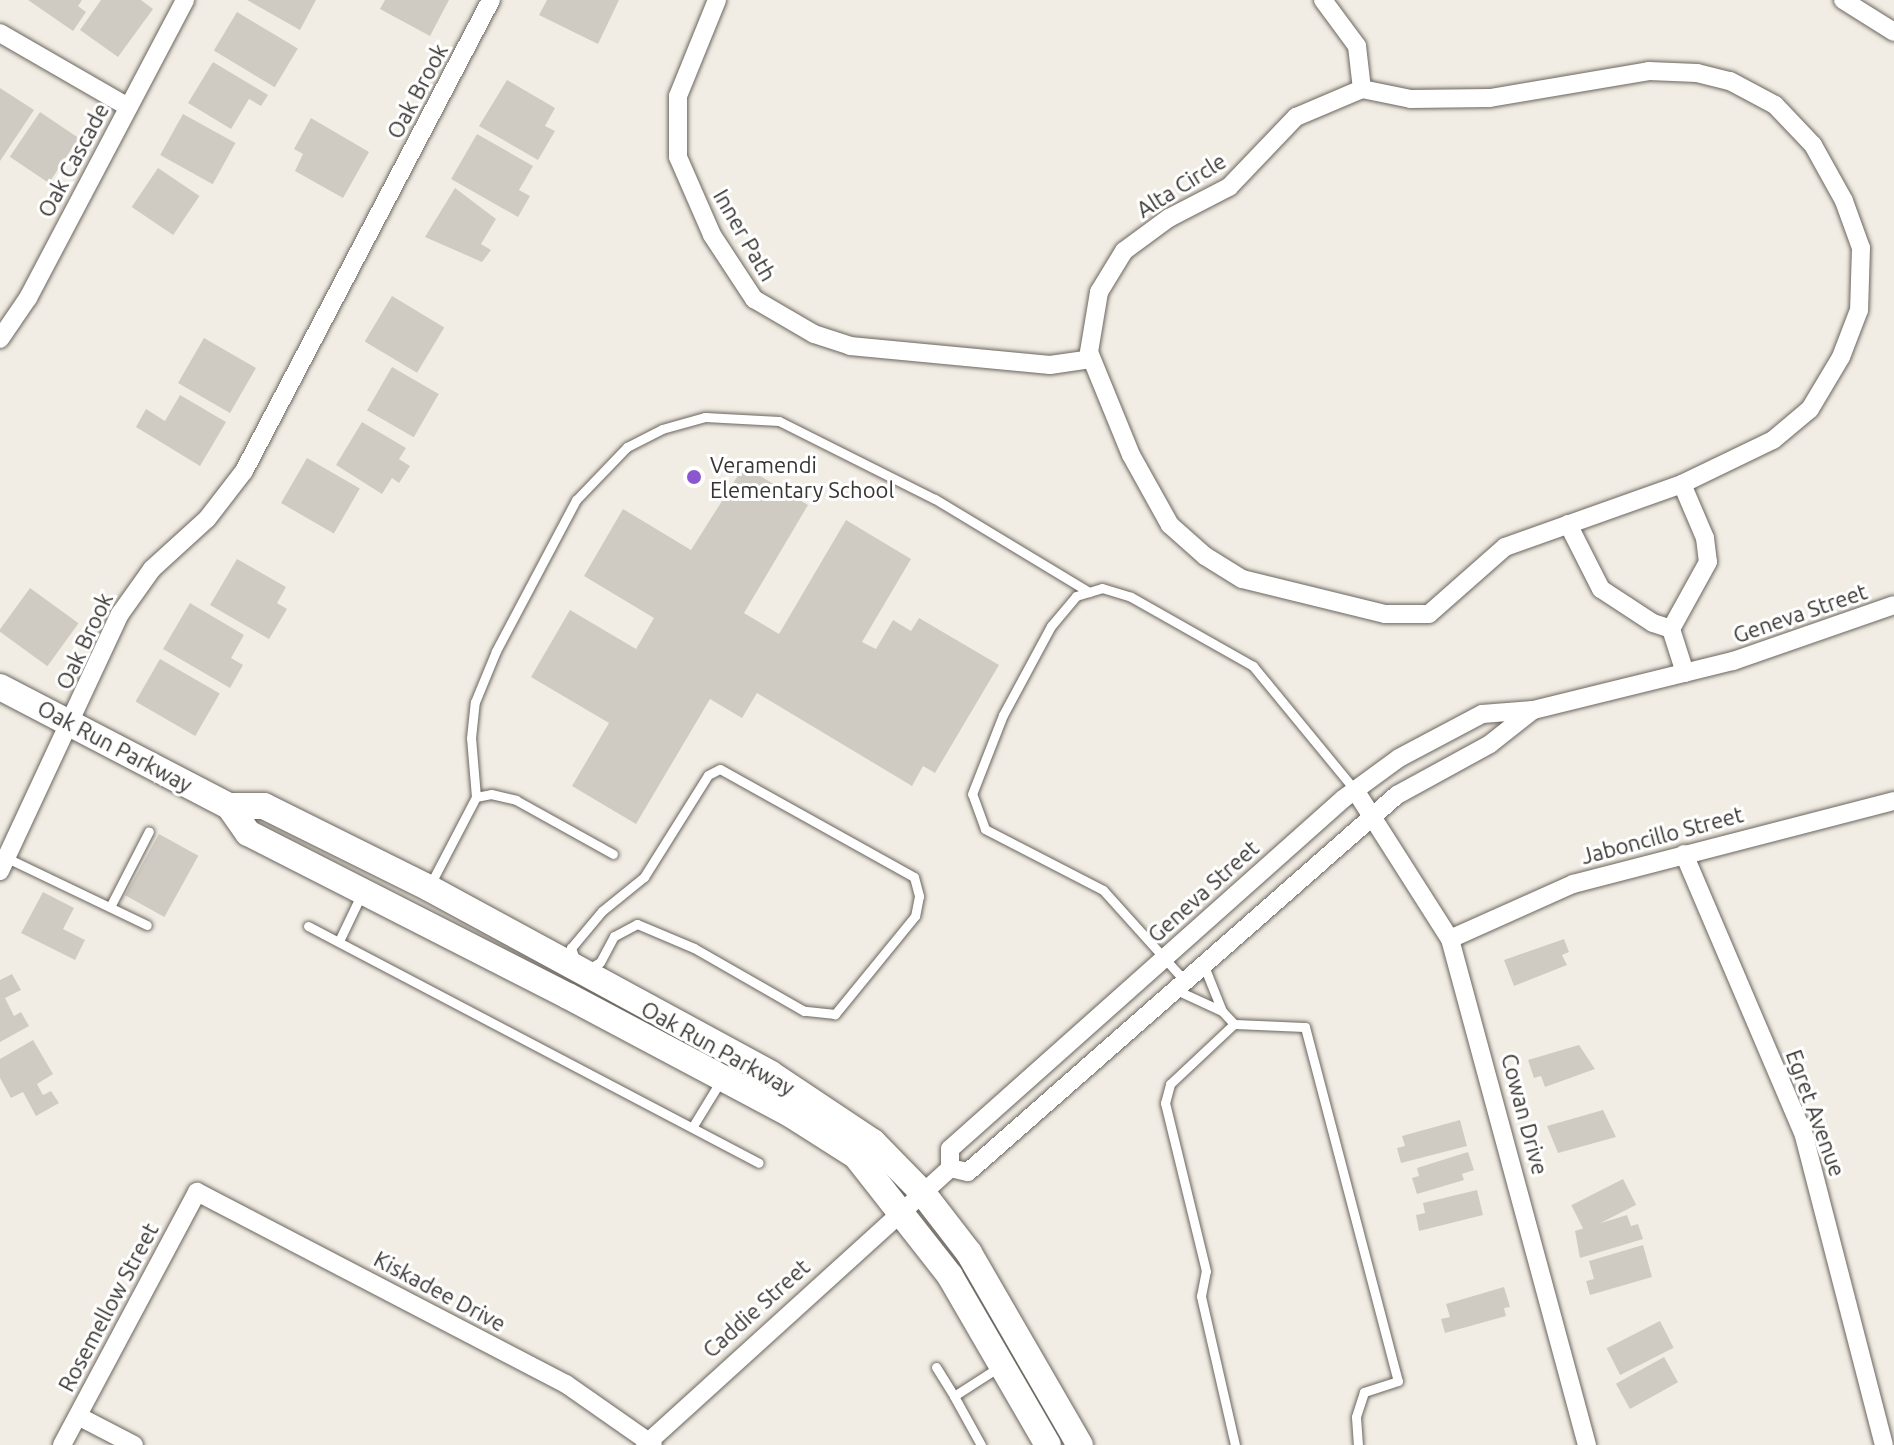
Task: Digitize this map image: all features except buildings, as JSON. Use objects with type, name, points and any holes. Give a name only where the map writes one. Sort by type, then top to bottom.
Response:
[{"type":"street","name":"Oak Cascade","points":[[2,334],[185,0]]},
{"type":"street","name":"Oak Brook","points":[[3,864],[120,614],[152,569],[226,498],[304,378],[491,0]]},
{"type":"street","name":"Inner Path","points":[[717,0],[678,96],[678,157],[712,235],[754,299],[814,334],[850,346],[1050,365],[1091,359]]},
{"type":"street","points":[[1323,0],[1357,46],[1362,89]]},
{"type":"street","points":[[1843,0],[1894,32]]},
{"type":"street","points":[[0,33],[128,107]]},
{"type":"street","name":"Alta Circle","points":[[1649,71],[1697,73],[1730,81],[1775,105],[1813,145],[1844,201],[1861,248],[1859,310],[1841,357],[1810,409],[1773,440],[1682,484],[1505,547],[1429,614],[1385,614],[1242,579],[1205,556],[1170,525],[1131,455],[1091,359],[1099,292],[1124,251],[1169,218],[1229,187],[1296,117],[1362,89],[1411,99],[1490,98],[1588,77],[1649,71]]},
{"type":"street","points":[[1682,484],[1705,538],[1708,562],[1671,629],[1685,673]]},
{"type":"street","points":[[1568,524],[1601,589],[1653,623],[1671,629]]},
{"type":"street","name":"Geneva Street","points":[[902,1209],[950,1168],[950,1149],[1355,790],[1399,758],[1482,714],[1533,710],[1685,673],[1894,605]]},
{"type":"street","name":"Oak Run Parkway","points":[[0,687],[229,806],[248,833],[363,892],[771,1074],[873,1142],[922,1192],[969,1253],[1080,1445]]},
{"type":"street","name":"Geneva Street","points":[[950,1168],[968,1172],[1372,815],[1436,769],[1490,744],[1533,710]]},
{"type":"street","name":"Cowan Drive","points":[[1355,790],[1450,939],[1587,1445]]},
{"type":"street","name":"Jaboncillo Street","points":[[1450,939],[1573,884],[1894,801]]},
{"type":"street","name":"Oak Run Parkway","points":[[229,806],[264,806],[429,888],[722,1079],[856,1156],[902,1209],[950,1276],[999,1367],[1048,1445]]},
{"type":"street","name":"Egret Avenue","points":[[1684,854],[1804,1136],[1884,1445]]},
{"type":"street","name":"Rosemellow Street","points":[[62,1445],[197,1192]]},
{"type":"street","name":"Kiskadee Drive","points":[[197,1192],[566,1384],[649,1444]]},
{"type":"street","name":"Caddie Street","points":[[649,1444],[902,1209]]},
{"type":"street","points":[[78,1416],[134,1445]]},
{"type":"lane","points":[[429,888],[476,797],[471,738],[475,702],[496,651],[576,500],[627,447],[662,429],[705,417],[779,421],[935,499],[1089,592]]},
{"type":"lane","points":[[1355,790],[1253,666],[1131,597],[1102,588],[1076,596],[1051,626],[1003,715],[972,794],[985,829],[1103,890],[1179,984],[1222,1011],[1234,1024],[1305,1027],[1398,1381],[1364,1392],[1356,1417],[1358,1445]]},
{"type":"lane","points":[[720,769],[914,877],[919,896],[915,916],[835,1014],[804,1011],[694,948],[637,924],[614,936],[600,962],[574,985],[571,948],[602,911],[644,877],[708,775],[720,769]]},
{"type":"lane","points":[[476,797],[516,800],[613,854]]},
{"type":"lane","points":[[110,907],[149,831]]},
{"type":"lane","points":[[3,864],[147,925]]},
{"type":"lane","points":[[339,941],[363,892]]},
{"type":"lane","points":[[308,926],[759,1163]]},
{"type":"lane","points":[[1203,963],[1222,1011]]},
{"type":"lane","points":[[1234,1024],[1170,1084],[1165,1103],[1206,1271],[1201,1296],[1235,1445]]},
{"type":"lane","points":[[693,1126],[722,1079]]},
{"type":"lane","points":[[936,1367],[981,1445]]},
{"type":"lane","points":[[954,1396],[999,1367]]},
{"type":"place","name":"Veramendi Elementary School","points":[[694,477]]}]
